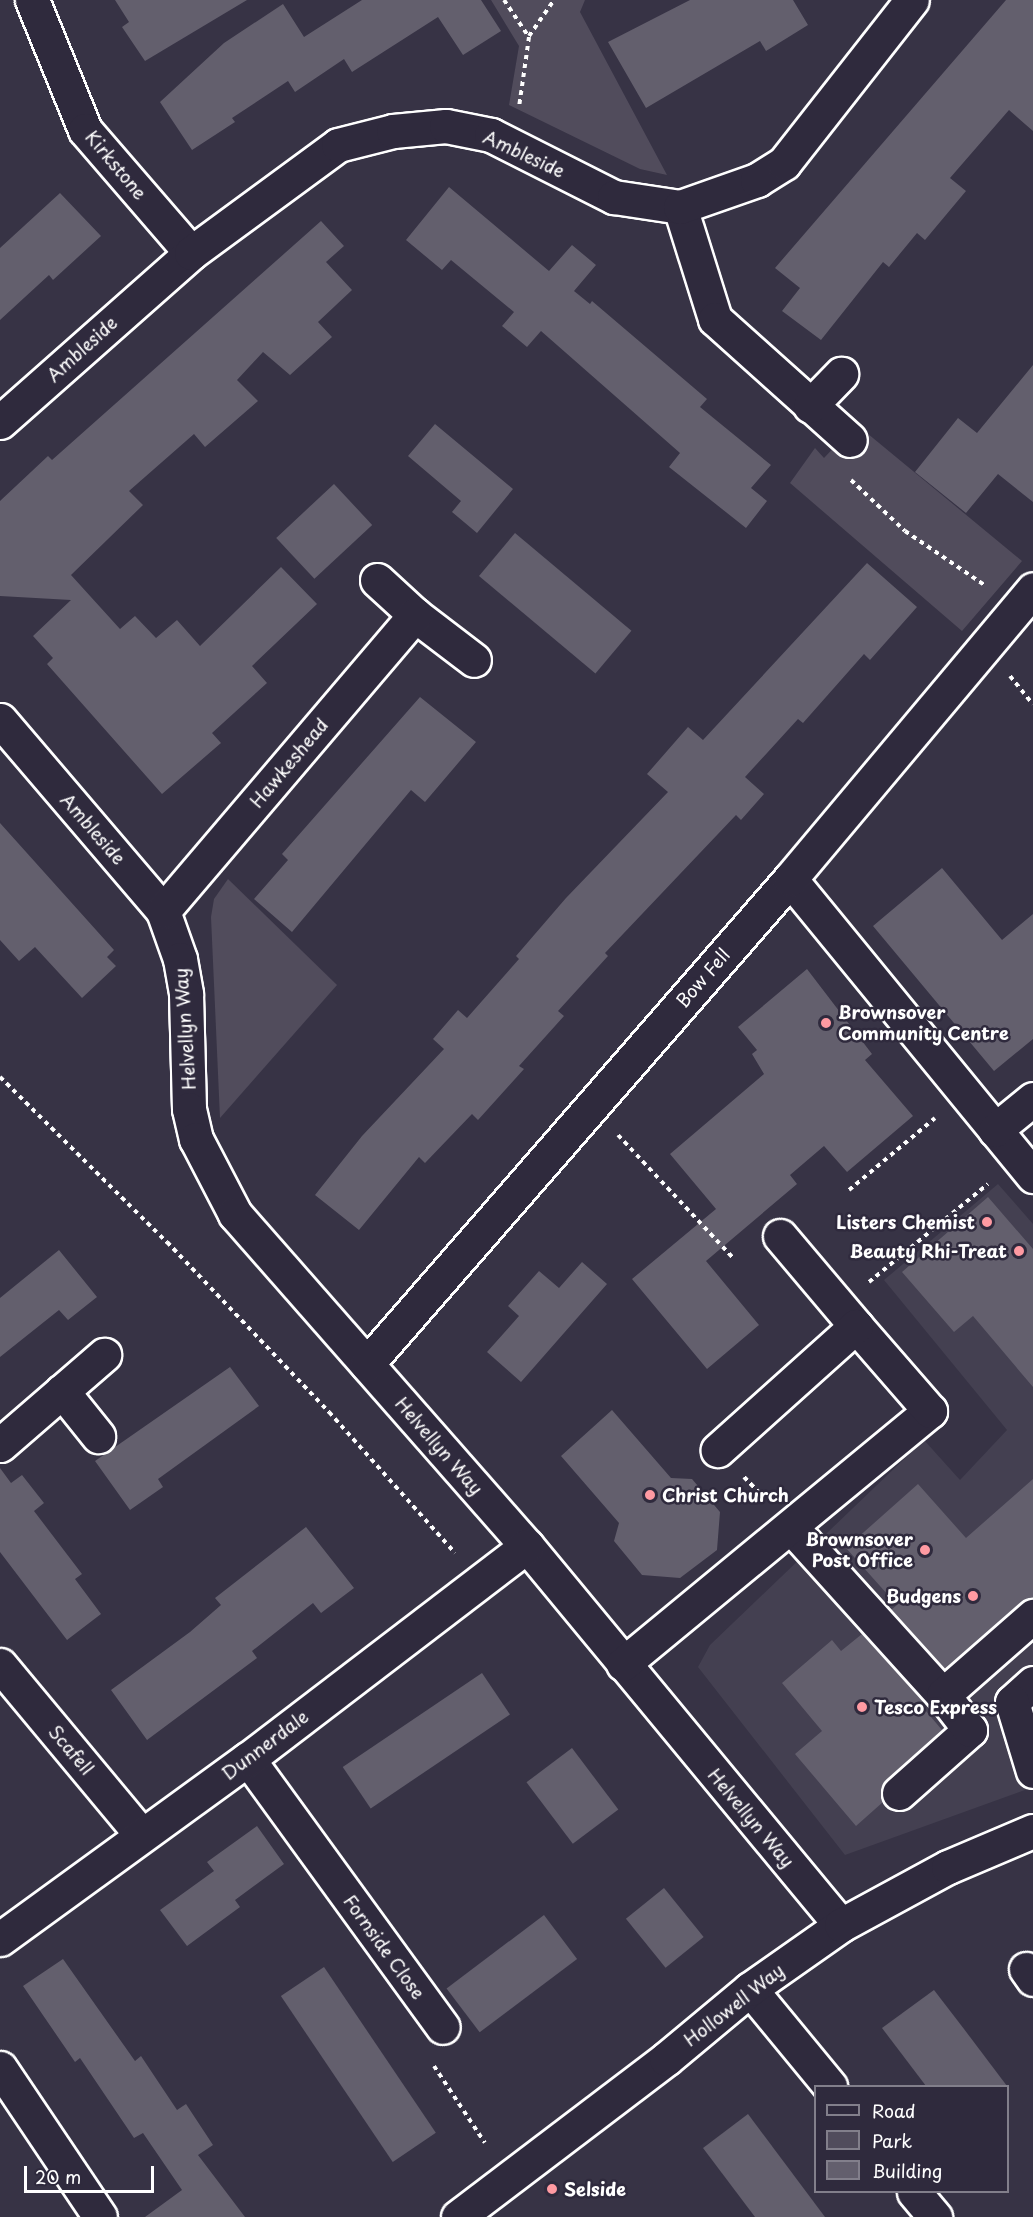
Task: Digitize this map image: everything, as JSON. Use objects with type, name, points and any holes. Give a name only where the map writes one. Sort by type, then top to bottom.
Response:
[{"type":"street","name":"Kirkstone","points":[[32,0],[84,130],[191,252]]},
{"type":"street","name":"Ambleside","points":[[0,422],[191,252],[338,145],[393,131],[446,126],[491,135],[614,197],[680,207],[757,180],[784,163],[912,0]]},
{"type":"street","points":[[680,207],[714,319],[850,440]]},
{"type":"street","points":[[810,406],[841,374]]},
{"type":"street","points":[[377,580],[415,615],[474,660]]},
{"type":"street","name":"Bow Fell","points":[[368,1364],[790,879],[1025,598]]},
{"type":"street","name":"Hawkeshead","points":[[163,911],[415,615]]},
{"type":"street","name":"Ambleside","points":[[0,720],[163,911]]},
{"type":"street","points":[[790,879],[1026,1167]]},
{"type":"street","name":"Helvellyn Way","points":[[163,911],[182,971],[189,1109],[200,1148],[235,1214],[527,1546],[841,1925]]},
{"type":"street","points":[[995,1130],[1033,1099]]},
{"type":"street","points":[[623,1664],[930,1411],[780,1236]]},
{"type":"street","points":[[718,1450],[848,1317]]},
{"type":"street","points":[[0,1445],[104,1355]]},
{"type":"street","points":[[62,1391],[98,1436]]},
{"type":"street","points":[[791,1527],[943,1695],[970,1730],[899,1793]]},
{"type":"street","name":"Dunnerdale","points":[[0,1939],[141,1834],[248,1759],[527,1546]]},
{"type":"street","points":[[943,1695],[1033,1616]]},
{"type":"street","name":"Scafell","points":[[0,1665],[141,1834]]},
{"type":"street","points":[[1033,1683],[1012,1702],[1033,1771]]},
{"type":"street","name":"Fornside Close","points":[[248,1759],[443,2027]]},
{"type":"street","name":"Hollowell Way","points":[[458,2217],[666,2059],[750,1989],[841,1925],[948,1867],[1033,1831]]},
{"type":"street","points":[[750,1989],[829,2085]]},
{"type":"street","points":[[0,2068],[100,2217]]},
{"type":"street","points":[[915,2193],[935,2217]]},
{"type":"path","points":[[504,0],[529,37]]},
{"type":"path","points":[[513,146],[529,37],[554,0]]},
{"type":"path","points":[[850,440],[833,462],[904,531],[1025,598]]},
{"type":"path","points":[[0,1077],[167,1242],[328,1412],[482,1582]]},
{"type":"path","points":[[849,1190],[965,1093]]},
{"type":"path","points":[[591,1106],[732,1257]]},
{"type":"path","points":[[848,1317],[1026,1167]]},
{"type":"path","points":[[718,1450],[791,1527]]},
{"type":"path","points":[[443,2027],[434,2067],[485,2143]]},
{"type":"shaded area","points":[[998,1184],[1033,1224],[1033,1787],[845,1855],[698,1667],[710,1645],[924,1440],[960,1480],[1007,1430],[884,1280]]},
{"type":"green space","points":[[491,0],[585,0],[580,12],[667,175],[640,169],[509,105],[519,46]]},
{"type":"green space","points":[[856,424],[1022,561],[962,631],[790,483],[815,448],[824,458]]},
{"type":"green space","points":[[228,879],[337,985],[220,1118],[211,917],[214,899]]},
{"type":"building","points":[[115,0],[247,0],[145,61],[122,27],[129,22]]},
{"type":"building","points":[[362,0],[481,0],[501,31],[463,55],[438,17],[352,72],[344,59],[295,92],[288,81],[232,118],[235,122],[192,150],[160,102],[224,43],[283,4],[304,37]]},
{"type":"building","points":[[690,0],[793,0],[808,25],[766,51],[760,41],[646,108],[608,42]]},
{"type":"building","points":[[1006,0],[1033,0],[1033,131],[1009,110],[950,178],[966,191],[925,240],[917,233],[889,267],[883,262],[821,340],[782,311],[800,288],[775,268]]},
{"type":"building","points":[[449,187],[549,271],[572,245],[596,265],[574,291],[590,304],[592,301],[707,399],[700,407],[771,465],[751,488],[767,501],[746,528],[669,467],[680,453],[541,331],[527,347],[502,326],[514,312],[451,260],[442,270],[406,240]]},
{"type":"building","points":[[60,193],[101,236],[53,280],[49,275],[0,320],[0,248]]},
{"type":"building","points":[[321,221],[344,246],[326,262],[352,290],[318,322],[332,337],[290,375],[263,352],[237,380],[258,401],[205,447],[194,434],[129,491],[143,505],[71,575],[120,629],[135,616],[156,638],[177,620],[200,646],[281,567],[317,604],[252,666],[267,683],[212,733],[221,743],[162,794],[47,664],[53,658],[33,636],[71,600],[0,596],[0,501],[48,456],[52,460]]},
{"type":"building","points":[[1033,365],[1033,502],[998,474],[966,513],[915,472],[958,418],[977,433]]},
{"type":"building","points":[[435,424],[513,489],[477,533],[452,512],[461,501],[408,456]]},
{"type":"building","points":[[334,484],[372,525],[314,579],[276,538]]},
{"type":"building","points":[[515,533],[631,631],[595,674],[479,576]]},
{"type":"building","points":[[867,563],[917,607],[870,660],[864,654],[803,723],[798,719],[745,777],[764,794],[741,820],[736,815],[605,953],[608,956],[558,1011],[564,1016],[519,1066],[524,1069],[478,1120],[472,1114],[425,1163],[419,1157],[359,1230],[315,1195],[362,1136],[444,1049],[433,1039],[458,1010],[467,1018],[519,959],[516,956],[566,898],[668,792],[647,774],[688,727],[703,740]]},
{"type":"building","points":[[420,697],[476,742],[425,802],[411,790],[292,932],[254,899],[288,860],[282,854]]},
{"type":"building","points":[[0,823],[114,950],[107,957],[116,966],[82,998],[35,947],[19,961],[0,940]]},
{"type":"building","points":[[942,868],[1002,940],[1033,914],[1033,1039],[994,1071],[873,926]]},
{"type":"building","points":[[807,969],[872,1054],[865,1060],[913,1116],[847,1172],[824,1146],[790,1175],[797,1184],[706,1261],[759,1325],[707,1369],[632,1279],[716,1209],[670,1154],[764,1074],[752,1054],[757,1050],[738,1027]]},
{"type":"building","points":[[988,1197],[1033,1249],[1033,1387],[973,1316],[954,1332],[902,1272]]},
{"type":"building","points":[[59,1250],[97,1297],[68,1320],[59,1310],[0,1357],[0,1298]]},
{"type":"building","points":[[582,1262],[607,1284],[521,1382],[487,1352],[519,1316],[508,1306],[539,1271],[559,1288]]},
{"type":"building","points":[[230,1367],[259,1406],[158,1479],[163,1487],[130,1510],[95,1461]]},
{"type":"building","name":"Christ Church","points":[[612,1410],[671,1478],[692,1479],[720,1512],[717,1550],[680,1578],[642,1575],[614,1541],[619,1523],[561,1456]]},
{"type":"building","points":[[0,1468],[11,1483],[22,1475],[44,1503],[34,1511],[82,1574],[75,1579],[101,1614],[67,1640],[0,1552]]},
{"type":"building","points":[[1033,1479],[1033,1598],[1021,1602],[945,1669],[891,1610],[897,1605],[846,1548],[918,1484],[966,1538]]},
{"type":"building","points":[[306,1527],[354,1588],[321,1613],[313,1603],[252,1651],[257,1658],[147,1740],[111,1690],[190,1632],[221,1605],[215,1598]]},
{"type":"building","name":"Tesco Express","points":[[862,1634],[923,1701],[920,1704],[942,1730],[887,1779],[881,1788],[883,1802],[856,1826],[795,1754],[822,1731],[782,1683],[832,1640],[841,1651]]},
{"type":"building","points":[[482,1673],[510,1714],[371,1808],[343,1767]]},
{"type":"building","points":[[572,1748],[618,1809],[573,1844],[526,1782]]},
{"type":"building","points":[[257,1826],[284,1864],[235,1900],[240,1907],[187,1946],[160,1910],[214,1871],[207,1862]]},
{"type":"building","points":[[664,1888],[704,1937],[666,1968],[626,1919]]},
{"type":"building","points":[[544,1915],[577,1959],[480,2032],[447,1988]]},
{"type":"building","points":[[63,1959],[135,2061],[141,2056],[177,2110],[186,2104],[213,2145],[198,2155],[245,2217],[145,2217],[182,2190],[143,2133],[134,2138],[80,2058],[75,2062],[23,1986]]},
{"type":"building","points":[[324,1967],[436,2133],[393,2162],[281,1996]]},
{"type":"building","points":[[934,1990],[1006,2085],[925,2085],[882,2028]]},
{"type":"building","points":[[748,2114],[825,2217],[755,2217],[703,2148]]},
{"type":"place","name":"Brownsover Community Centre","points":[[826,1023]]},
{"type":"place","name":"Listers Chemist","points":[[987,1222]]},
{"type":"place","name":"Beauty Rhi-Treat","points":[[1019,1251]]},
{"type":"place","name":"Christ Church","points":[[650,1495]]},
{"type":"place","name":"Brownsover Post Office","points":[[925,1550]]},
{"type":"place","name":"Budgens","points":[[973,1596]]},
{"type":"place","name":"Tesco Express","points":[[862,1707]]},
{"type":"place","name":"Selside","points":[[552,2189]]}]
